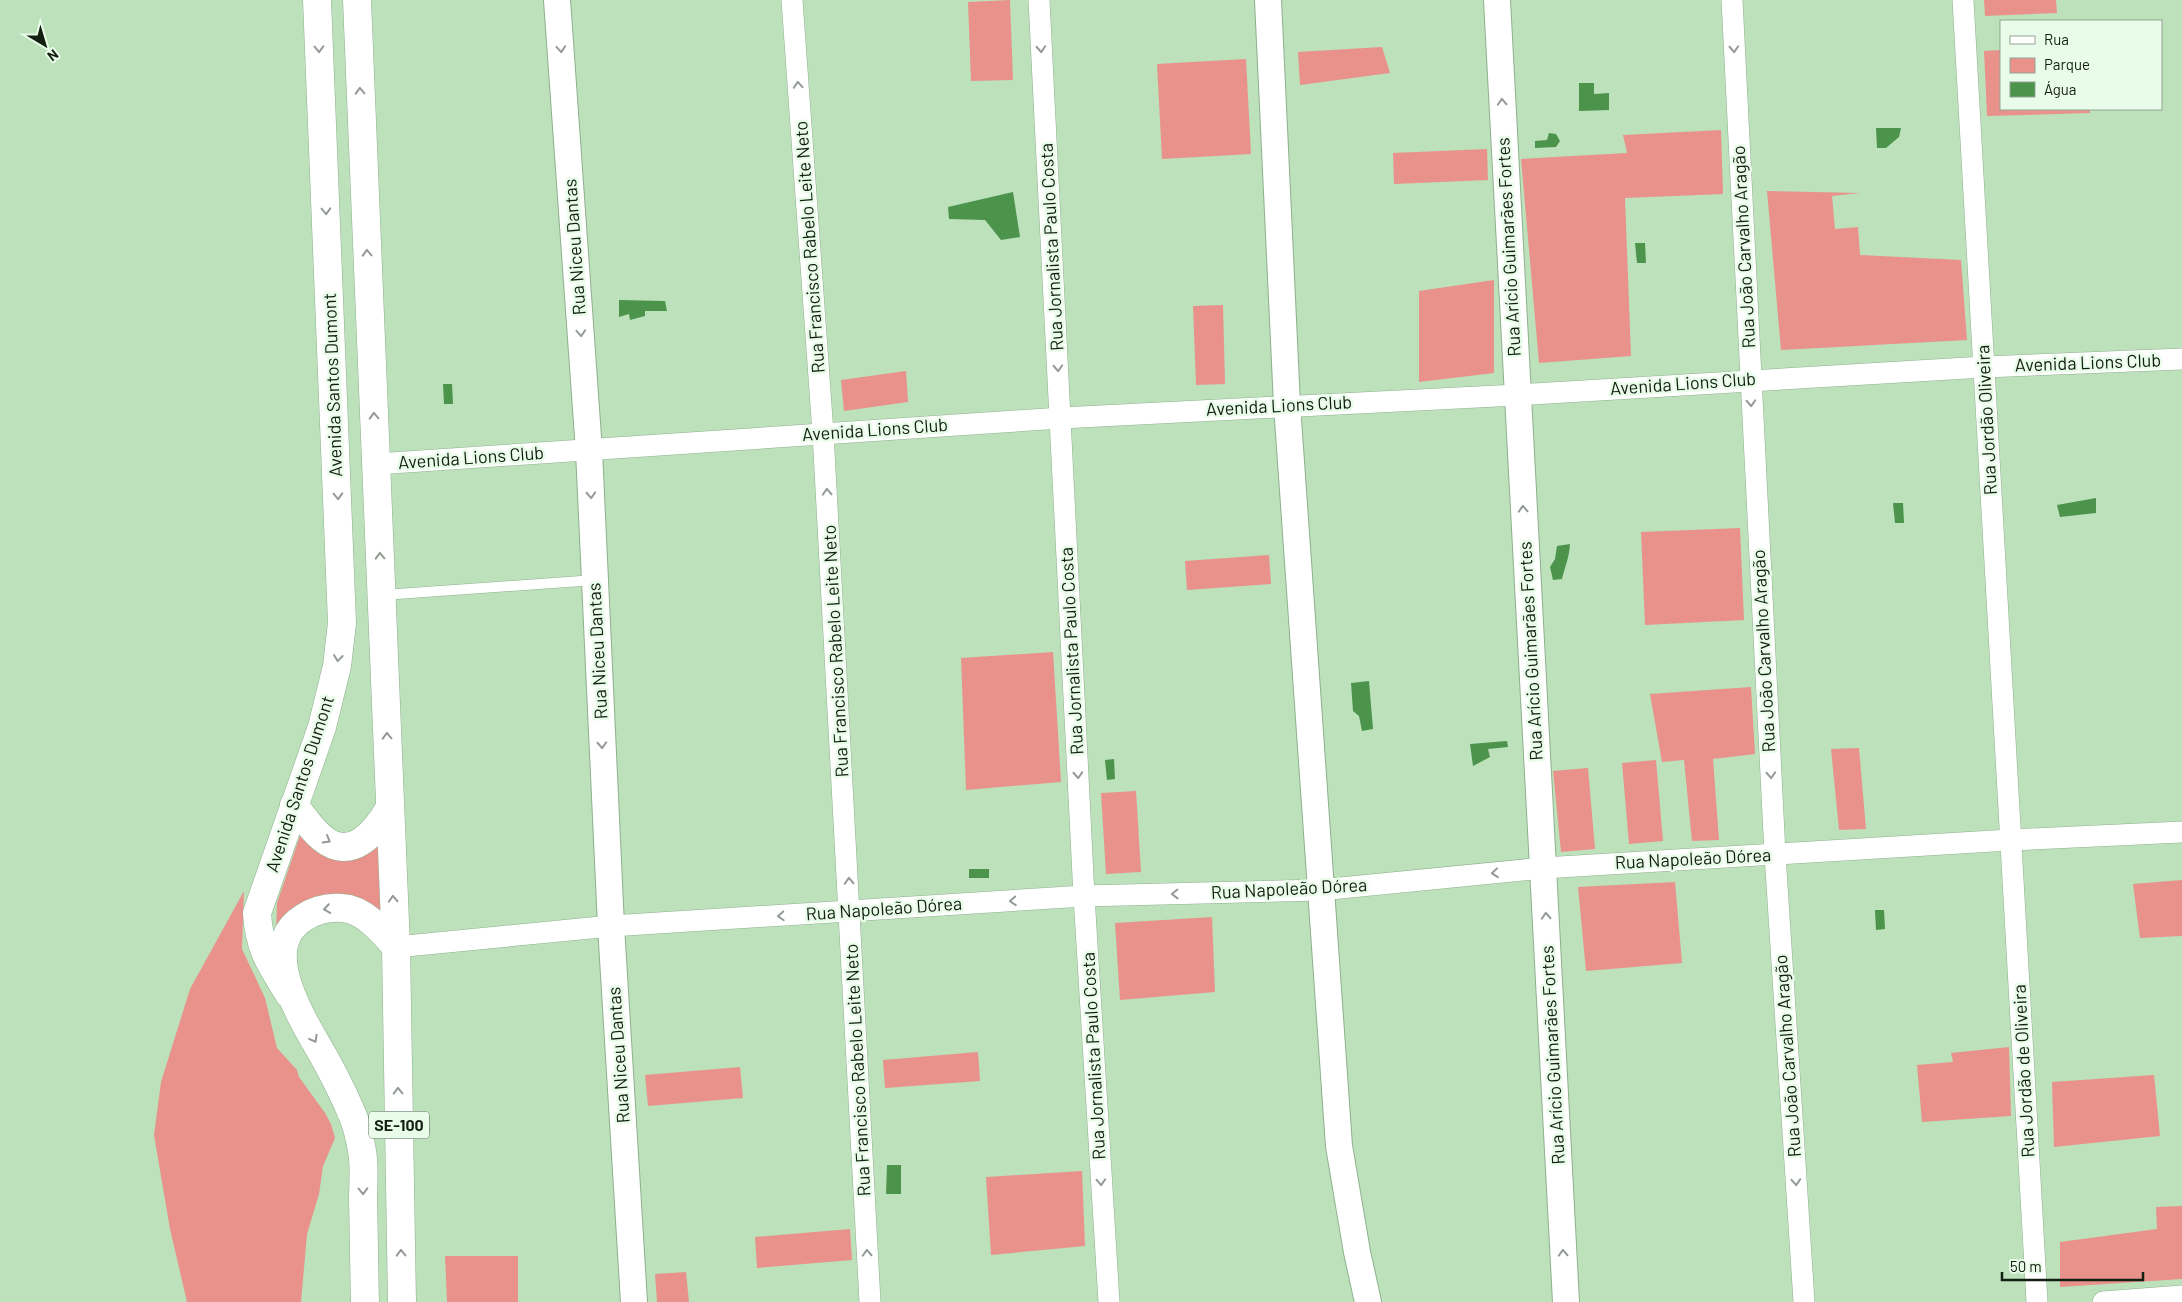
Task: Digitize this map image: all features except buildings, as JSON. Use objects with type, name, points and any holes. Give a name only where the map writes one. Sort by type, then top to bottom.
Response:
[{"type":"main road","name":"Avenida Santos Dumont","points":[[317,0],[342,623],[337,666],[322,727],[257,912],[258,933],[266,955],[327,1062],[353,1116],[362,1153],[365,1302]]},
{"type":"main road","name":"SE-100","points":[[357,0],[396,947],[402,1302]]},
{"type":"main road","points":[[294,805],[323,839],[336,845],[351,846],[364,841],[374,833],[389,809]]},
{"type":"main road","points":[[290,996],[284,962],[284,948],[288,934],[298,921],[312,912],[330,908],[352,910],[372,922],[396,947]]},
{"type":"street","name":"Rua Niceu Dantas","points":[[557,0],[589,451],[610,926],[634,1302]]},
{"type":"street","name":"Rua Francisco Rabelo Leite Neto","points":[[792,0],[824,433],[870,1302]]},
{"type":"street","name":"Rua Jornalista Paulo Costa","points":[[1039,0],[1084,896],[1108,1302]]},
{"type":"street","points":[[1268,0],[1287,406],[1339,1146],[1357,1252],[1368,1302]]},
{"type":"street","name":"Rua Arício Guimarães Fortes","points":[[1497,0],[1566,1302]]},
{"type":"street","name":"Rua João Carvalho Aragão","points":[[1732,0],[1775,854],[1804,1302]]},
{"type":"street","name":"Rua Jordão Oliveira","points":[[1963,0],[2010,840]]},
{"type":"street","name":"Avenida Lions Club","points":[[376,464],[1061,418],[1517,395],[1984,367],[2182,359]]},
{"type":"street","name":"Rua Napoleão Dórea","points":[[396,947],[610,926],[1084,896],[1320,890],[1543,868],[2010,840],[2182,832]]},
{"type":"street","name":"Rua Jordão de Oliveira","points":[[2010,840],[2037,1302]]},
{"type":"street","points":[[2103,1302],[2182,1296]]},
{"type":"lane","points":[[382,595],[595,580]]},
{"type":"green space","points":[[1010,0],[1013,80],[971,81],[968,2]]},
{"type":"green space","points":[[1984,0],[2056,0],[2057,13],[1985,16]]},
{"type":"green space","points":[[1382,47],[1390,73],[1300,85],[1298,52]]},
{"type":"green space","points":[[2000,50],[2000,110],[2090,110],[2090,113],[1987,116],[1984,51]]},
{"type":"green space","points":[[1246,59],[1251,154],[1162,159],[1157,64]]},
{"type":"green space","points":[[1721,130],[1723,194],[1625,198],[1631,356],[1539,363],[1521,159],[1627,153],[1623,135]]},
{"type":"green space","points":[[1487,149],[1488,180],[1394,184],[1393,153]]},
{"type":"green space","points":[[1767,191],[1860,193],[1832,196],[1835,229],[1858,227],[1860,255],[1961,260],[1967,340],[1781,350]]},
{"type":"green space","points":[[1494,280],[1494,373],[1419,382],[1419,291]]},
{"type":"green space","points":[[1223,305],[1225,384],[1196,385],[1193,306]]},
{"type":"green space","points":[[906,371],[908,402],[844,411],[841,380]]},
{"type":"green space","points":[[1740,528],[1744,620],[1645,625],[1641,532]]},
{"type":"green space","points":[[1269,555],[1271,584],[1187,590],[1185,561]]},
{"type":"green space","points":[[1053,652],[1061,782],[966,790],[961,658]]},
{"type":"green space","points":[[1751,687],[1755,754],[1713,759],[1719,840],[1692,841],[1684,760],[1662,762],[1650,694]]},
{"type":"green space","points":[[1859,748],[1866,829],[1839,830],[1831,749]]},
{"type":"green space","points":[[1656,760],[1663,841],[1629,844],[1622,763]]},
{"type":"green space","points":[[1588,768],[1595,849],[1561,852],[1553,771]]},
{"type":"green space","points":[[1136,791],[1141,872],[1106,874],[1101,793]]},
{"type":"green space","points":[[304,824],[313,842],[380,839],[384,925],[374,906],[276,935],[277,903]]},
{"type":"green space","points":[[2182,880],[2182,936],[2140,938],[2133,884]]},
{"type":"green space","points":[[1675,882],[1682,963],[1586,971],[1578,887]]},
{"type":"green space","points":[[244,891],[242,949],[265,998],[277,1048],[297,1070],[299,1077],[325,1113],[335,1138],[323,1166],[319,1194],[307,1234],[301,1302],[187,1302],[170,1229],[154,1135],[161,1082],[190,989]]},
{"type":"green space","points":[[1212,917],[1215,992],[1120,1000],[1115,923]]},
{"type":"green space","points":[[2009,1047],[2011,1116],[1922,1122],[1917,1065],[1953,1062],[1951,1053]]},
{"type":"green space","points":[[978,1052],[980,1081],[885,1088],[883,1060]]},
{"type":"green space","points":[[740,1067],[743,1098],[648,1106],[645,1075]]},
{"type":"green space","points":[[2154,1075],[2160,1136],[2054,1147],[2052,1082]]},
{"type":"green space","points":[[1082,1171],[1085,1246],[991,1255],[986,1177]]},
{"type":"green space","points":[[2182,1206],[2182,1279],[2060,1287],[2060,1242],[2157,1229],[2156,1207]]},
{"type":"green space","points":[[850,1229],[852,1260],[757,1268],[755,1237]]},
{"type":"green space","points":[[445,1256],[518,1256],[518,1302],[447,1302]]},
{"type":"green space","points":[[686,1272],[689,1302],[657,1302],[655,1274]]},
{"type":"water","points":[[1579,83],[1594,83],[1594,94],[1609,93],[1609,110],[1579,111]]},
{"type":"water","points":[[1876,128],[1901,128],[1899,137],[1886,148],[1877,148]]},
{"type":"water","points":[[1549,133],[1556,134],[1560,141],[1556,147],[1535,148],[1535,141],[1547,140]]},
{"type":"water","points":[[1013,192],[1020,237],[1001,240],[985,220],[949,219],[948,207]]},
{"type":"water","points":[[1635,243],[1645,243],[1646,263],[1637,263]]},
{"type":"water","points":[[619,300],[665,301],[667,311],[645,311],[645,316],[630,320],[629,314],[619,317]]},
{"type":"water","points":[[443,384],[452,384],[453,404],[444,404]]},
{"type":"water","points":[[2096,498],[2096,513],[2060,517],[2057,505]]},
{"type":"water","points":[[1893,503],[1903,503],[1904,523],[1895,523]]},
{"type":"water","points":[[1570,544],[1562,579],[1553,580],[1550,567],[1555,559],[1557,546]]},
{"type":"water","points":[[1369,681],[1373,729],[1362,731],[1359,716],[1353,711],[1351,683]]},
{"type":"water","points":[[1507,741],[1508,747],[1488,749],[1490,757],[1473,766],[1470,744]]},
{"type":"water","points":[[1114,759],[1115,779],[1107,780],[1105,760]]},
{"type":"water","points":[[969,869],[989,869],[989,878],[969,878]]},
{"type":"water","points":[[1875,910],[1884,910],[1885,929],[1876,930]]},
{"type":"water","points":[[887,1165],[901,1165],[901,1194],[886,1194]]}]
